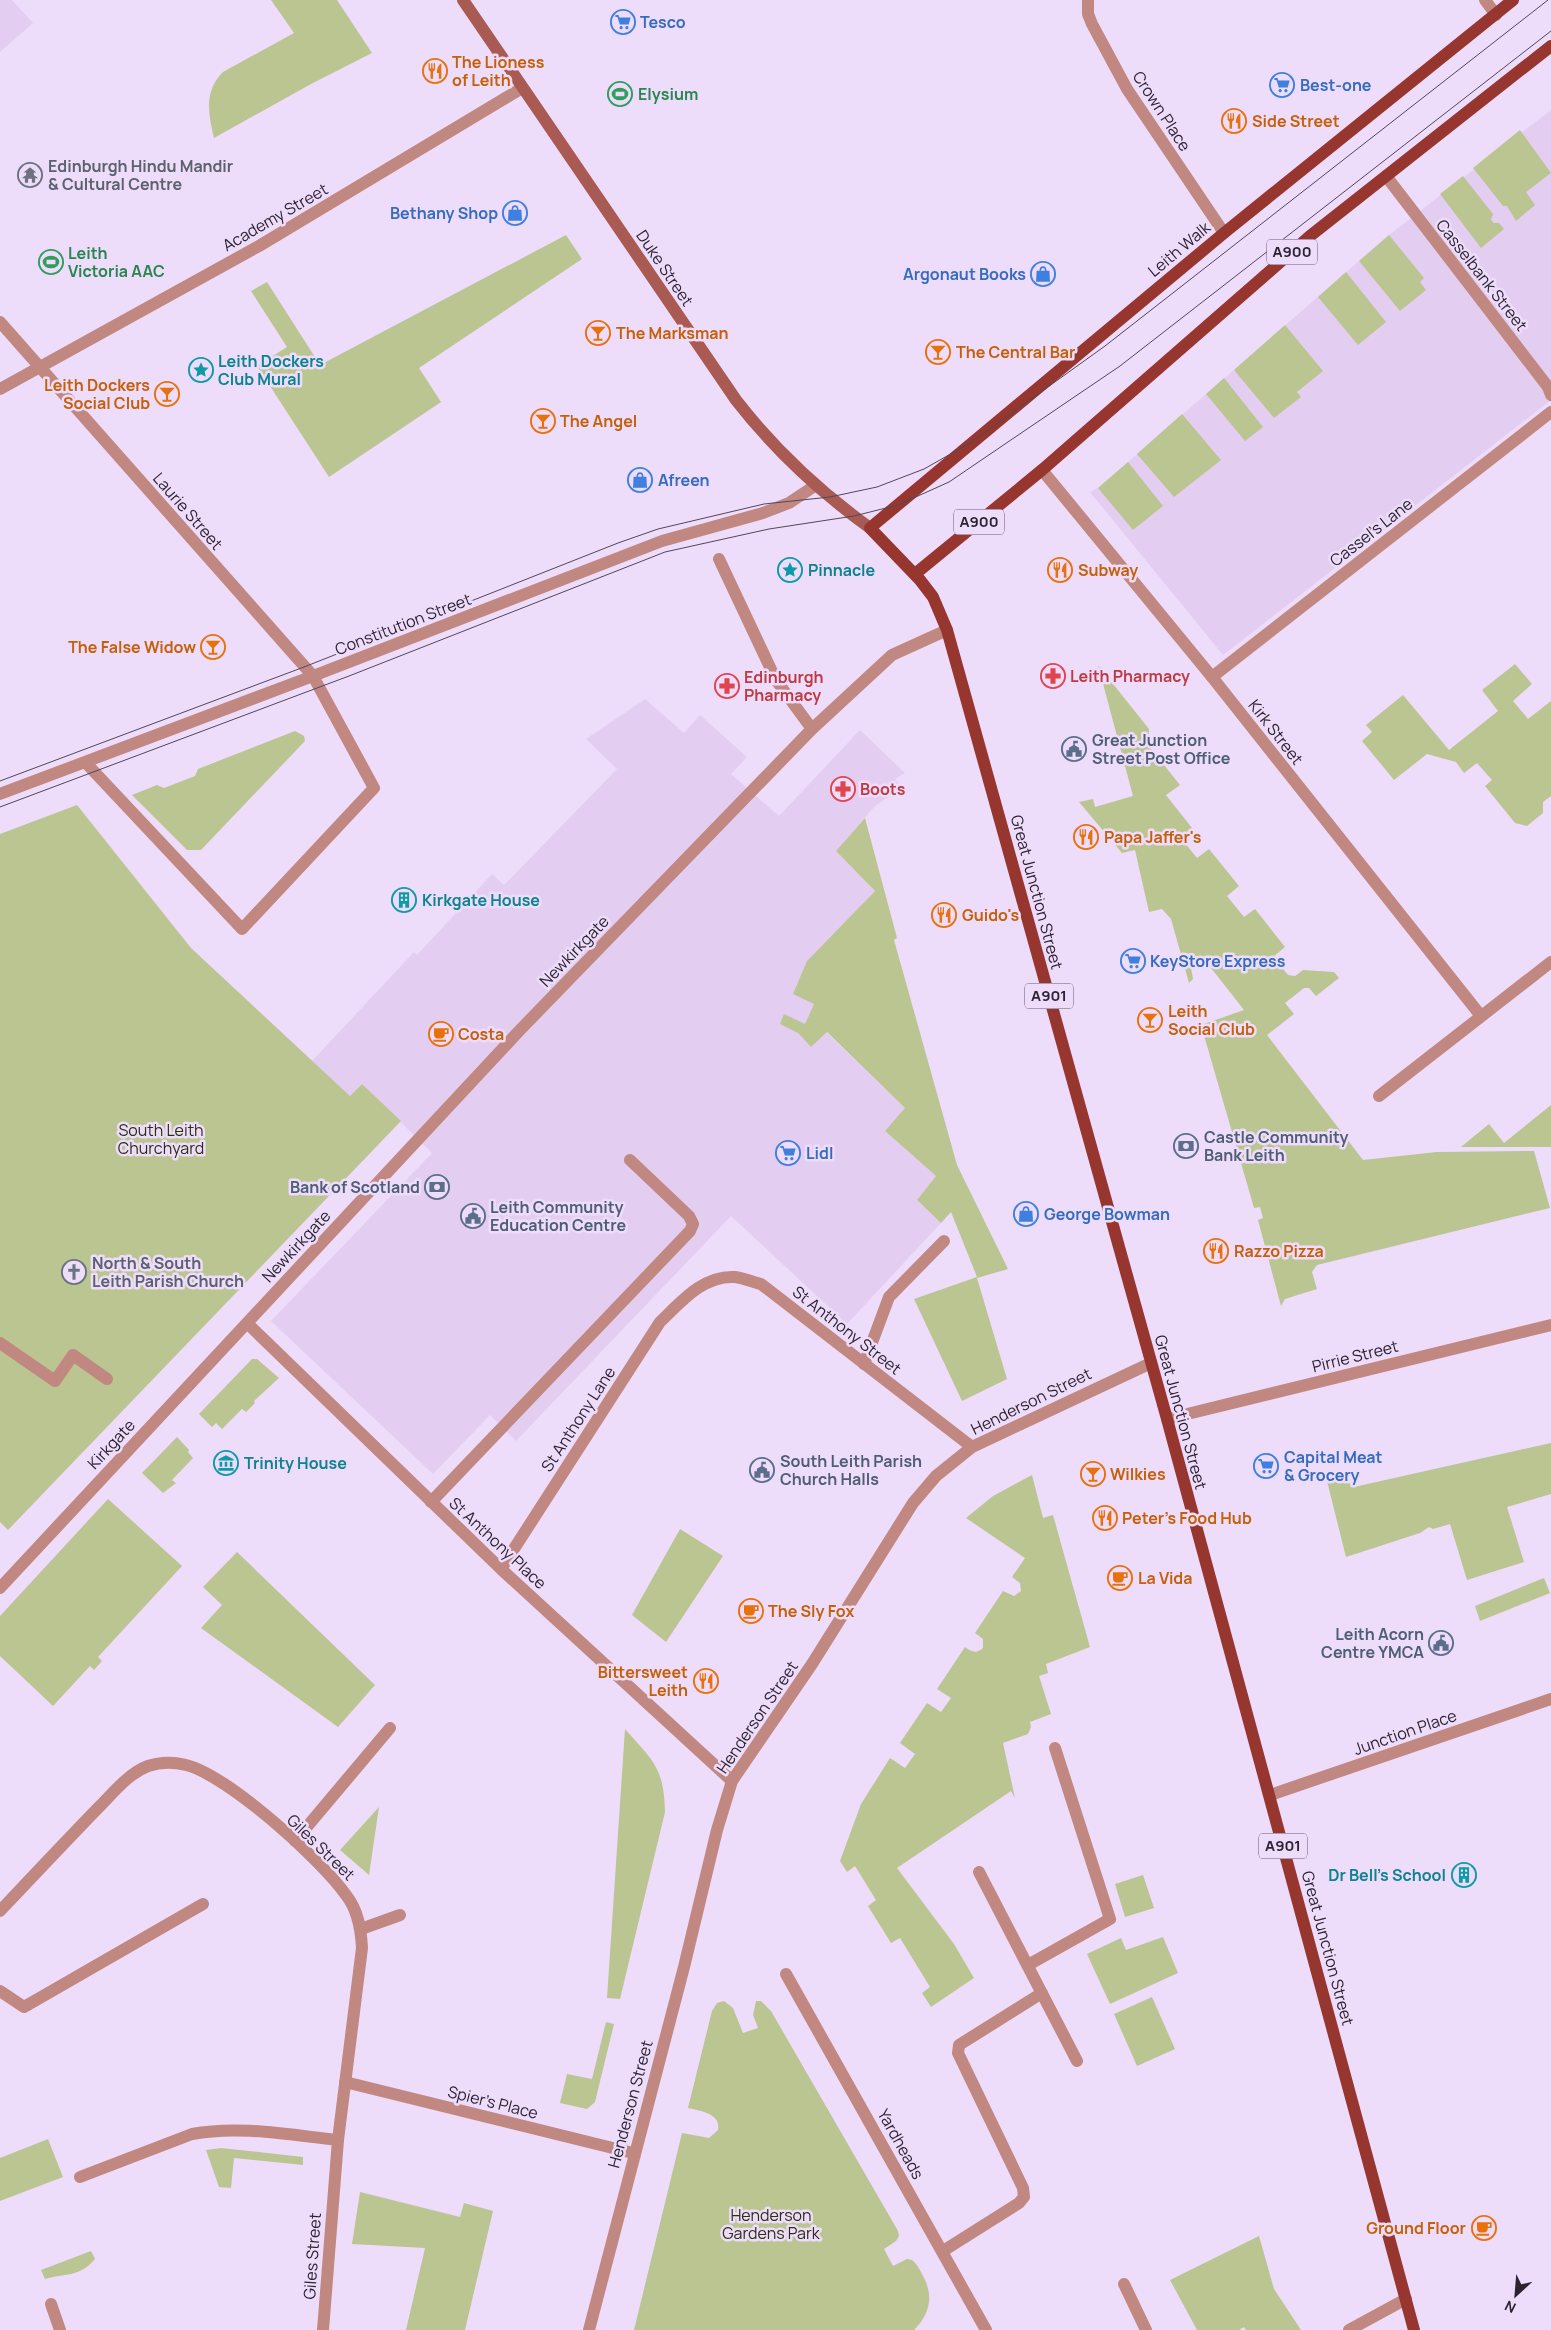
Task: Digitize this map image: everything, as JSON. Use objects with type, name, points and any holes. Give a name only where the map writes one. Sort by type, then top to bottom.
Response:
[{"type":"main road","name":"Leith Walk","points":[[870,528],[1224,233],[1513,0]]},
{"type":"main road","name":"A900","points":[[915,574],[1042,470],[1302,243],[1551,46]]},
{"type":"main road","name":"Great Junction Street","points":[[870,528],[915,574],[933,597],[947,630],[1167,1419],[1414,2330]]},
{"type":"street","name":"Duke Street","points":[[463,0],[736,400],[760,430],[816,485],[870,528]]},
{"type":"street","name":"Crown Place","points":[[1088,0],[1088,14],[1092,24],[1127,89],[1224,233]]},
{"type":"street","points":[[1485,0],[1496,15]]},
{"type":"street","name":"Academy Street","points":[[0,389],[259,246],[522,88]]},
{"type":"street","name":"Casselbank Street","points":[[1386,176],[1548,387],[1551,395]]},
{"type":"street","name":"Laurie Street","points":[[0,322],[313,676],[374,788],[242,929],[85,762]]},
{"type":"street","name":"Cassel's Lane","points":[[1212,677],[1551,412]]},
{"type":"street","name":"Kirk Street","points":[[1042,470],[1212,677],[1481,1016]]},
{"type":"street","name":"Constitution Street","points":[[0,794],[313,676],[662,540],[727,524],[789,503],[816,485]]},
{"type":"street","points":[[718,559],[776,680],[812,730]]},
{"type":"street","name":"Newkirkgate","points":[[247,1323],[520,1030],[812,730],[892,655],[947,630]]},
{"type":"street","points":[[1379,1096],[1551,962]]},
{"type":"street","points":[[431,1502],[690,1231],[693,1224],[689,1216],[630,1160]]},
{"type":"street","points":[[864,1364],[889,1297],[944,1241]]},
{"type":"street","name":"St Anthony Street","points":[[690,1292],[712,1280],[734,1277],[762,1284],[972,1447]]},
{"type":"street","name":"St Anthony Lane","points":[[501,1569],[660,1322],[690,1292]]},
{"type":"street","name":"St Anthony Place","points":[[247,1323],[501,1569],[732,1781]]},
{"type":"street","name":"Kirkgate","points":[[0,1588],[247,1323]]},
{"type":"street","name":"Pirrie Street","points":[[1167,1419],[1551,1325]]},
{"type":"street","points":[[0,1343],[55,1381],[73,1355],[107,1379]]},
{"type":"street","name":"Henderson Street","points":[[589,2330],[684,1967],[717,1830],[732,1781],[812,1664],[913,1503],[936,1476],[972,1447],[1151,1363]]},
{"type":"street","name":"Junction Place","points":[[1270,1795],[1551,1699]]},
{"type":"street","points":[[295,1840],[390,1728]]},
{"type":"street","points":[[1028,1965],[1110,1919],[1055,1748]]},
{"type":"street","name":"Giles Street","points":[[0,1911],[120,1786],[147,1766],[165,1762],[186,1765],[211,1776],[252,1805],[295,1840],[323,1867],[347,1896],[361,1929],[362,1948],[338,2140],[323,2330]]},
{"type":"street","points":[[979,1872],[1077,2061]]},
{"type":"street","points":[[0,1991],[24,2007],[203,1904]]},
{"type":"street","points":[[361,1929],[400,1915]]},
{"type":"street","name":"Yardheads","points":[[786,1974],[986,2330]]},
{"type":"street","points":[[943,2252],[1019,2203],[1024,2197],[1022,2188],[958,2053],[959,2045],[1042,1993]]},
{"type":"street","name":"Spier's Place","points":[[345,2082],[634,2154]]},
{"type":"street","points":[[80,2177],[192,2134],[203,2132],[229,2130],[338,2140]]},
{"type":"street","points":[[1124,2284],[1146,2330]]},
{"type":"street","points":[[1349,2330],[1406,2299]]},
{"type":"street","points":[[51,2304],[60,2330]]},
{"type":"shaded area","points":[[0,0],[12,0],[33,23],[0,52]]},
{"type":"shaded area","points":[[1551,110],[1551,400],[1223,655],[1090,492],[1098,488],[1389,235]]},
{"type":"shaded area","points":[[645,699],[684,733],[700,715],[747,757],[731,774],[779,816],[860,730],[905,773],[895,779],[902,788],[875,806],[836,851],[875,891],[807,961],[814,1004],[805,1025],[798,1033],[811,1047],[826,1032],[906,1109],[885,1131],[936,1176],[917,1200],[941,1223],[847,1324],[731,1216],[516,1441],[490,1415],[433,1474],[271,1321],[432,1153],[362,1084],[350,1096],[312,1061],[414,952],[417,955],[492,874],[504,885],[617,769],[586,739]]},
{"type":"green space","points":[[271,0],[337,0],[372,53],[311,84],[214,138],[209,103],[210,95],[217,79],[223,72],[294,33]]},
{"type":"green space","points":[[1520,130],[1551,173],[1526,192],[1535,205],[1516,221],[1507,206],[1503,206],[1473,168]]},
{"type":"green space","points":[[1463,176],[1493,214],[1491,220],[1494,223],[1499,223],[1504,229],[1481,248],[1440,194]]},
{"type":"green space","points":[[566,235],[582,259],[419,368],[441,402],[329,477],[257,366],[287,347],[251,291],[267,282],[320,365]]},
{"type":"green space","points":[[1389,235],[1424,278],[1420,282],[1426,290],[1400,311],[1359,261]]},
{"type":"green space","points":[[1346,272],[1386,322],[1358,345],[1318,297]]},
{"type":"green space","points":[[1285,325],[1323,371],[1297,392],[1301,397],[1274,418],[1234,370]]},
{"type":"green space","points":[[1224,378],[1263,427],[1245,441],[1206,394]]},
{"type":"green space","points":[[1182,414],[1221,460],[1174,497],[1137,454]]},
{"type":"green space","points":[[1128,462],[1163,506],[1133,530],[1098,488]]},
{"type":"green space","points":[[1515,664],[1532,684],[1513,701],[1528,719],[1551,701],[1551,796],[1543,802],[1543,813],[1527,826],[1515,823],[1485,786],[1492,780],[1477,763],[1464,773],[1456,762],[1427,754],[1394,780],[1362,741],[1372,732],[1366,725],[1403,695],[1449,750],[1498,711],[1482,690]]},
{"type":"green space","points":[[1098,665],[1149,729],[1148,745],[1180,785],[1166,795],[1192,828],[1180,837],[1197,858],[1209,849],[1239,886],[1227,896],[1244,917],[1255,909],[1285,947],[1273,957],[1288,975],[1295,976],[1303,970],[1334,972],[1339,978],[1316,996],[1309,988],[1304,988],[1285,1003],[1294,1014],[1267,1035],[1363,1160],[1437,1152],[1534,1151],[1550,1208],[1317,1265],[1312,1272],[1317,1289],[1285,1299],[1281,1306],[1258,1220],[1263,1218],[1260,1207],[1254,1208],[1201,1025],[1244,1010],[1204,959],[1190,962],[1193,979],[1189,983],[1171,919],[1162,909],[1149,912],[1135,850],[1122,853],[1079,802],[1093,799],[1095,807],[1133,796]]},
{"type":"green space","points":[[295,731],[304,736],[305,741],[201,850],[187,850],[132,795],[157,785],[164,788],[195,776],[198,769]]},
{"type":"green space","name":"South Leith Churchyard","points":[[77,805],[191,948],[350,1096],[362,1084],[401,1121],[8,1530],[0,1522],[0,834]]},
{"type":"green space","points":[[865,818],[897,938],[894,940],[957,1165],[1008,1269],[977,1278],[1007,1379],[962,1401],[914,1299],[977,1277],[951,1212],[941,1223],[917,1200],[936,1176],[885,1131],[905,1108],[827,1032],[811,1047],[798,1033],[780,1024],[784,1014],[805,1024],[814,1004],[793,994],[807,961],[875,891],[836,851]]},
{"type":"green space","points":[[1551,1105],[1551,1147],[1461,1147],[1489,1124],[1504,1143]]},
{"type":"green space","points":[[252,1359],[257,1359],[279,1378],[254,1401],[255,1403],[246,1412],[242,1409],[222,1429],[216,1423],[212,1427],[199,1414]]},
{"type":"green space","points":[[177,1437],[189,1450],[188,1452],[193,1458],[172,1480],[176,1483],[163,1493],[142,1473]]},
{"type":"green space","points":[[1551,1443],[1551,1494],[1507,1507],[1524,1562],[1467,1580],[1450,1524],[1433,1529],[1429,1527],[1420,1533],[1346,1557],[1327,1481],[1328,1475],[1342,1471],[1344,1479],[1354,1487]]},
{"type":"green space","points":[[1032,1475],[1043,1518],[1053,1515],[1090,1647],[1046,1664],[1048,1673],[1039,1676],[1051,1714],[1030,1722],[1031,1727],[1028,1734],[1003,1743],[1015,1798],[1011,1791],[897,1868],[954,1944],[974,1978],[931,2007],[922,1993],[930,1987],[900,1938],[891,1943],[868,1906],[876,1900],[855,1866],[847,1872],[840,1861],[861,1804],[890,1758],[905,1768],[915,1754],[900,1743],[927,1703],[941,1712],[951,1698],[937,1689],[965,1647],[974,1652],[983,1648],[983,1639],[975,1633],[1003,1591],[1014,1596],[1021,1591],[1020,1583],[1012,1577],[1025,1558],[966,1518],[993,1496]]},
{"type":"green space","points":[[108,1499],[182,1566],[98,1657],[102,1661],[94,1670],[90,1666],[53,1706],[0,1656],[0,1616]]},
{"type":"green space","points":[[680,1529],[723,1556],[666,1642],[632,1615]]},
{"type":"green space","points":[[237,1552],[375,1685],[338,1727],[201,1628],[222,1605],[203,1587]]},
{"type":"green space","points":[[1544,1578],[1550,1593],[1480,1621],[1475,1606]]},
{"type":"green space","points":[[625,1729],[650,1757],[659,1774],[665,1812],[620,1999],[607,1998]]},
{"type":"green space","points":[[379,1807],[369,1875],[340,1850]]},
{"type":"green space","points":[[1143,1875],[1154,1908],[1125,1917],[1115,1884]]},
{"type":"green space","points":[[1163,1937],[1178,1973],[1110,2004],[1087,1954],[1121,1938],[1126,1950]]},
{"type":"green space","points":[[1152,1997],[1175,2049],[1137,2066],[1114,2014]]},
{"type":"green space","name":"Henderson Gardens Park","points":[[724,2001],[733,2008],[743,2033],[758,2028],[753,2015],[756,2001],[761,2001],[771,2011],[898,2231],[899,2236],[896,2241],[884,2249],[893,2266],[907,2259],[912,2260],[926,2283],[929,2304],[924,2318],[914,2330],[634,2330],[682,2133],[709,2138],[718,2130],[718,2124],[713,2116],[688,2108],[712,2011],[717,2003]]},
{"type":"green space","points":[[606,2022],[614,2024],[595,2102],[587,2109],[560,2103],[567,2074],[592,2079]]},
{"type":"green space","points":[[48,2139],[63,2177],[0,2201],[0,2158]]},
{"type":"green space","points":[[221,2148],[303,2157],[303,2165],[234,2158],[231,2188],[219,2187],[206,2150]]},
{"type":"green space","points":[[360,2192],[460,2217],[464,2203],[493,2211],[465,2330],[406,2330],[425,2248],[352,2244]]},
{"type":"green space","points":[[1259,2236],[1274,2289],[1301,2330],[1246,2330],[1244,2327],[1239,2330],[1197,2330],[1170,2280]]},
{"type":"green space","points":[[91,2251],[95,2259],[83,2269],[72,2274],[45,2279],[41,2270]]},
{"type":"tram line","points":[[0,781],[304,667],[658,529],[764,504],[830,497],[877,487],[924,469],[970,443],[1105,346],[1548,0]]},
{"type":"tram line","points":[[0,807],[349,676],[665,552],[769,529],[854,516],[898,505],[949,482],[1120,366],[1551,31]]},
{"type":"place","name":"Tesco","points":[[623,22]]},
{"type":"place","name":"The Lioness of Leith","points":[[435,71]]},
{"type":"place","name":"Best-one","points":[[1282,85]]},
{"type":"place","name":"Elysium","points":[[620,94]]},
{"type":"place","name":"Side Street","points":[[1234,121]]},
{"type":"place","name":"Edinburgh Hindu Mandir & Cultural Centre","points":[[30,175]]},
{"type":"place","name":"Bethany Shop","points":[[515,213]]},
{"type":"place","name":"Leith Victoria AAC","points":[[51,262]]},
{"type":"place","name":"Argonaut Books","points":[[1043,274]]},
{"type":"place","name":"The Marksman","points":[[598,333]]},
{"type":"place","name":"The Central Bar","points":[[938,352]]},
{"type":"place","name":"Leith Dockers Club Mural","points":[[201,370]]},
{"type":"place","name":"Leith Dockers Social Club","points":[[167,394]]},
{"type":"place","name":"The Angel","points":[[543,421]]},
{"type":"place","name":"Afreen","points":[[640,480]]},
{"type":"place","name":"Pinnacle","points":[[790,570]]},
{"type":"place","name":"Subway","points":[[1060,570]]},
{"type":"place","name":"The False Widow","points":[[213,647]]},
{"type":"place","name":"Leith Pharmacy","points":[[1053,676]]},
{"type":"place","name":"Edinburgh Pharmacy","points":[[727,686]]},
{"type":"place","name":"Great Junction Street Post Office","points":[[1074,749]]},
{"type":"place","name":"Boots","points":[[843,789]]},
{"type":"place","name":"Papa Jaffer's","points":[[1086,837]]},
{"type":"place","name":"Kirkgate House","points":[[404,900]]},
{"type":"place","name":"Guido's","points":[[944,915]]},
{"type":"place","name":"KeyStore Express","points":[[1133,961]]},
{"type":"place","name":"Leith Social Club","points":[[1150,1020]]},
{"type":"place","name":"Costa","points":[[441,1034]]},
{"type":"place","name":"Castle Community Bank Leith","points":[[1186,1146]]},
{"type":"place","name":"Lidl","points":[[788,1153]]},
{"type":"place","name":"Bank of Scotland","points":[[437,1187]]},
{"type":"place","name":"George Bowman","points":[[1026,1214]]},
{"type":"place","name":"Leith Community Education Centre","points":[[473,1216]]},
{"type":"place","name":"Razzo Pizza","points":[[1216,1251]]},
{"type":"place","name":"North & South Leith Parish Church","points":[[74,1272]]},
{"type":"place","name":"Trinity House","points":[[226,1463]]},
{"type":"place","name":"Capital Meat & Grocery","points":[[1266,1466]]},
{"type":"place","name":"South Leith Parish Church Halls","points":[[762,1470]]},
{"type":"place","name":"Wilkies","points":[[1093,1474]]},
{"type":"place","name":"Peter's Food Hub","points":[[1105,1518]]},
{"type":"place","name":"La Vida","points":[[1120,1578]]},
{"type":"place","name":"The Sly Fox","points":[[751,1611]]},
{"type":"place","name":"Leith Acorn Centre YMCA","points":[[1441,1643]]},
{"type":"place","name":"Bittersweet Leith","points":[[706,1681]]},
{"type":"place","name":"Dr Bell's School","points":[[1464,1875]]},
{"type":"place","name":"Ground Floor","points":[[1484,2228]]}]
